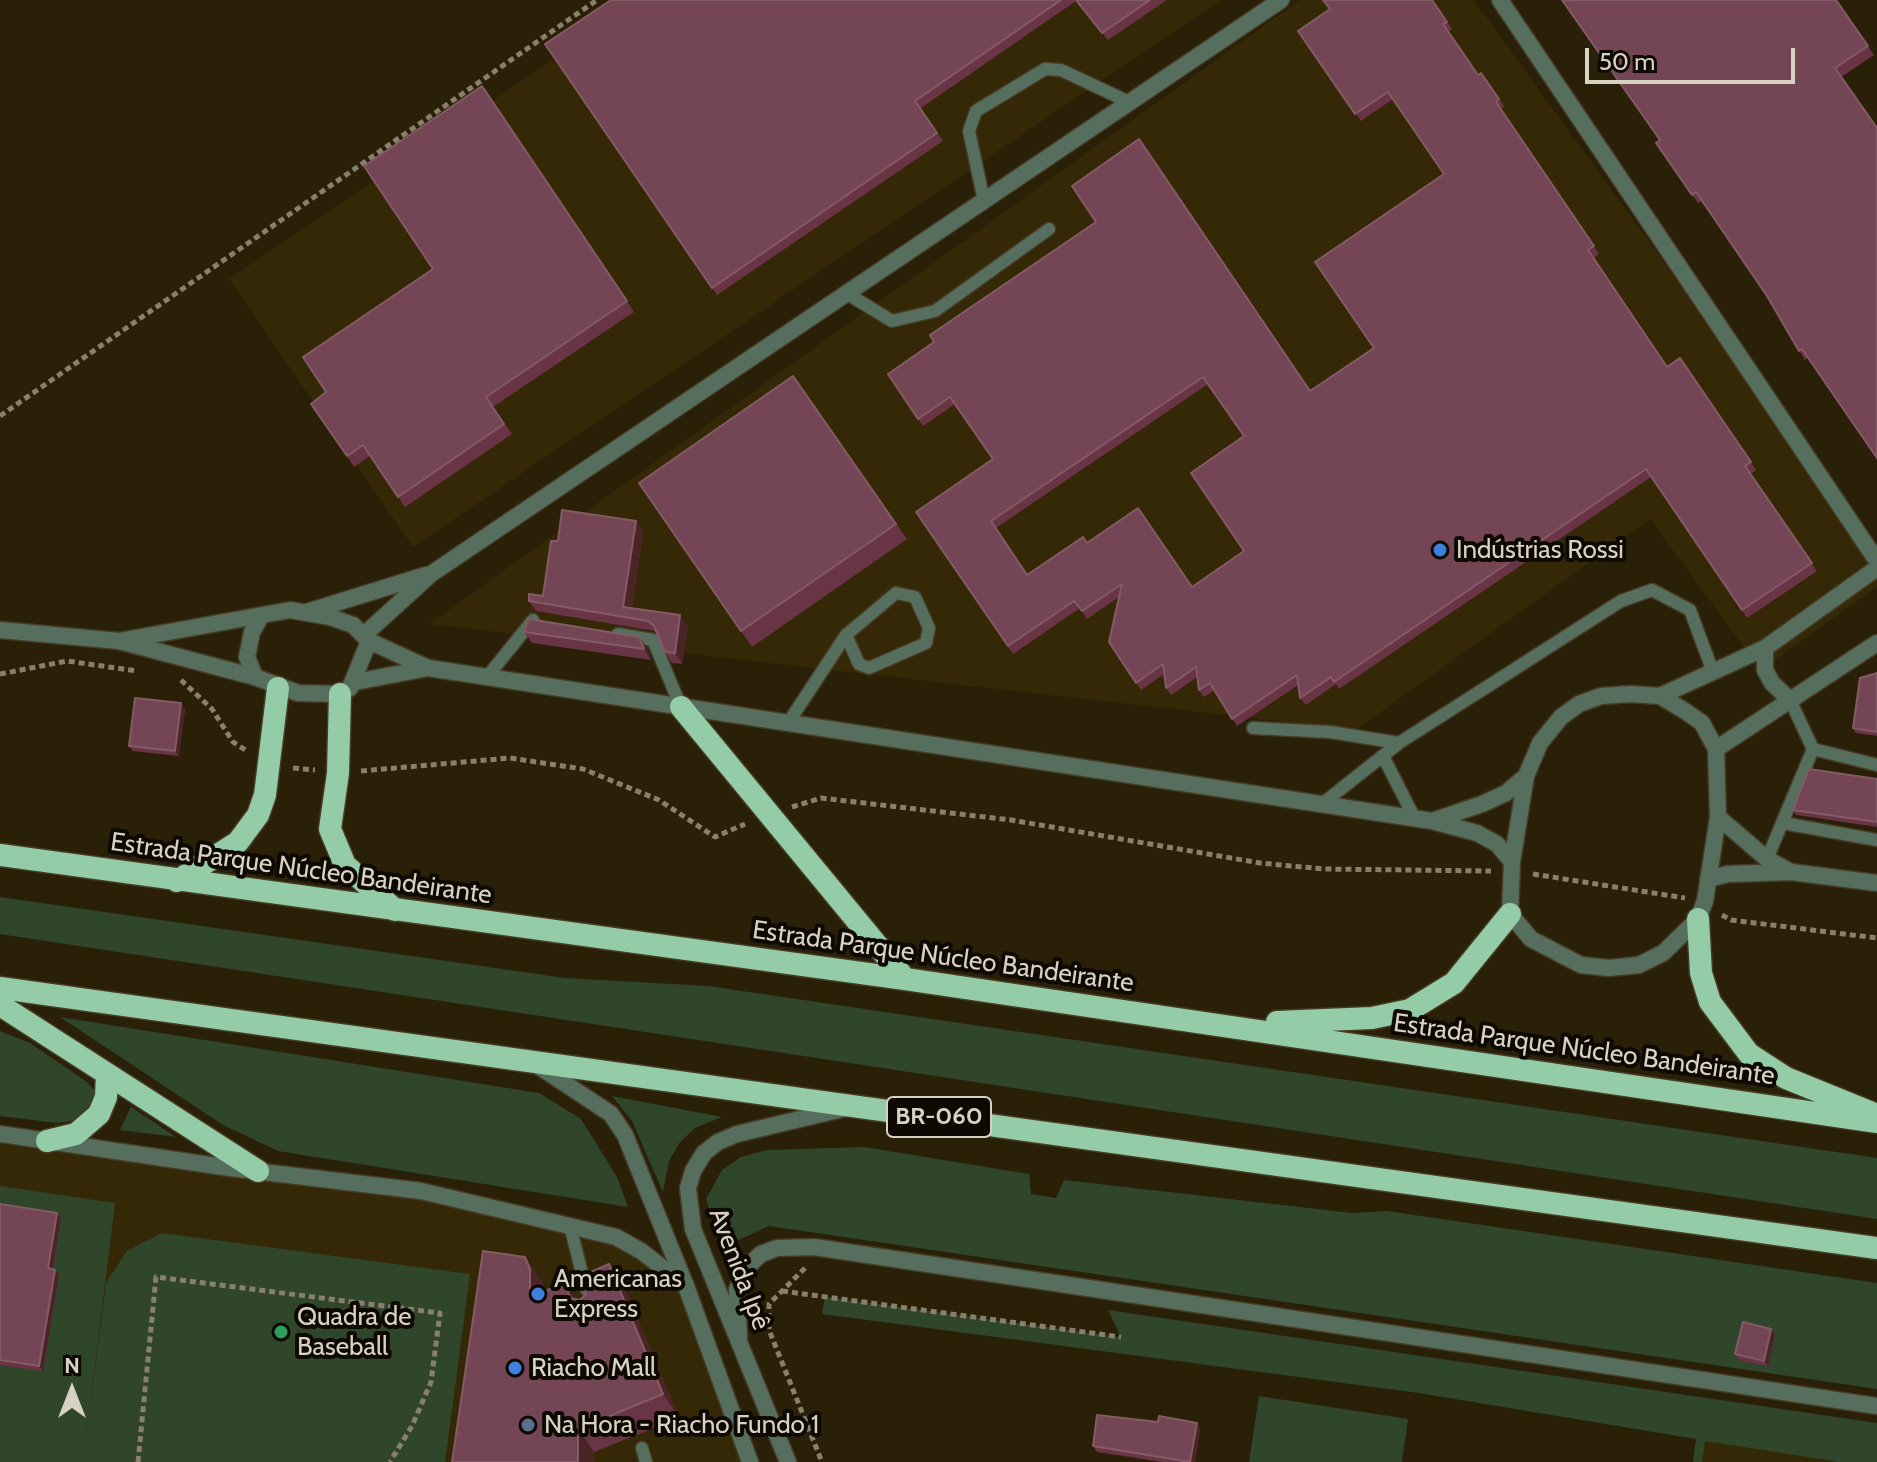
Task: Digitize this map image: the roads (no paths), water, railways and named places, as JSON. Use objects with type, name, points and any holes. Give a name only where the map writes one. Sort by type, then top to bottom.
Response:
[{"type":"highway","points":[[177,881],[238,842],[249,831],[265,795],[278,688]]},
{"type":"highway","points":[[347,688],[330,829],[345,865],[395,910]]},
{"type":"highway","points":[[681,707],[905,979]]},
{"type":"highway","name":"Estrada Parque Núcleo Bandeirante","points":[[0,855],[905,979],[1877,1122]]},
{"type":"highway","points":[[1702,910],[1701,973],[1710,1002],[1749,1054],[1786,1078],[1877,1115]]},
{"type":"highway","points":[[1224,1025],[1372,1018],[1410,1010],[1454,983],[1510,914]]},
{"type":"highway","name":"BR-060","points":[[0,988],[525,1058],[1877,1248]]},
{"type":"highway","points":[[0,1005],[258,1171]]},
{"type":"highway","points":[[47,1141],[76,1134],[99,1114],[106,1097],[107,1074]]},
{"type":"street","points":[[347,688],[367,637],[431,574],[1281,0]]},
{"type":"street","points":[[1500,0],[1877,561]]},
{"type":"street","points":[[1660,696],[1702,723],[1716,749],[1718,817],[1702,910],[1663,953],[1639,965],[1609,968],[1581,965],[1557,956],[1531,939],[1510,914],[1513,866],[1526,776],[1540,743],[1561,717],[1579,704],[1601,696],[1660,696],[1765,648],[1877,568]]},
{"type":"street","points":[[304,613],[431,574]]},
{"type":"street","points":[[119,641],[290,610],[341,621],[428,668],[1423,820],[1477,833],[1497,844],[1513,866]]},
{"type":"street","points":[[255,677],[247,657],[252,632],[261,616]]},
{"type":"street","points":[[0,630],[119,641],[255,677],[278,688],[347,688],[428,668]]},
{"type":"street","points":[[1716,749],[1877,643]]},
{"type":"street","points":[[1765,648],[1765,670],[1772,683],[1790,700]]},
{"type":"street","points":[[1423,820],[1482,804],[1506,793],[1526,776]]},
{"type":"street","points":[[1718,817],[1767,859],[1791,872]]},
{"type":"street","points":[[1708,879],[1728,874],[1791,872],[1877,883]]},
{"type":"street","points":[[525,1058],[611,1114],[625,1135],[686,1286],[750,1462]]},
{"type":"street","name":"Avenida Ipê","points":[[788,1462],[693,1229],[688,1188],[693,1171],[704,1153],[737,1134],[855,1106]]},
{"type":"street","points":[[0,1134],[421,1191],[616,1237],[641,1251],[686,1286]]},
{"type":"street","points":[[739,1338],[737,1290],[744,1270],[761,1254],[777,1248],[814,1247],[1877,1406]]},
{"type":"lane","points":[[984,201],[969,131],[976,111],[1045,69],[1061,70],[1129,102]]},
{"type":"lane","points":[[846,293],[892,321],[935,311],[1049,229]]},
{"type":"lane","points":[[1322,804],[1384,758],[1399,743],[1621,601],[1652,590],[1690,610],[1713,672]]},
{"type":"lane","points":[[788,723],[846,635],[896,593],[915,597],[929,628],[926,643],[869,668],[859,664],[846,635]]},
{"type":"lane","points":[[487,677],[533,620],[548,623]]},
{"type":"lane","points":[[608,632],[653,640],[681,707]]},
{"type":"lane","points":[[1767,859],[1813,749],[1790,700]]},
{"type":"lane","points":[[1253,728],[1330,732],[1399,743]]},
{"type":"lane","points":[[1813,749],[1877,765]]},
{"type":"lane","points":[[1384,758],[1423,820]]},
{"type":"lane","points":[[1783,823],[1877,840]]},
{"type":"lane","points":[[570,1226],[589,1300]]},
{"type":"lane","points":[[642,1448],[646,1462]]},
{"type":"place","name":"Indústrias Rossi","points":[[1440,550]]},
{"type":"place","name":"Americanas Express","points":[[538,1294]]},
{"type":"place","name":"Quadra de Baseball","points":[[281,1332]]},
{"type":"place","name":"Riacho Mall","points":[[515,1368]]},
{"type":"place","name":"Na Hora - Riacho Fundo 1","points":[[528,1425]]}]
